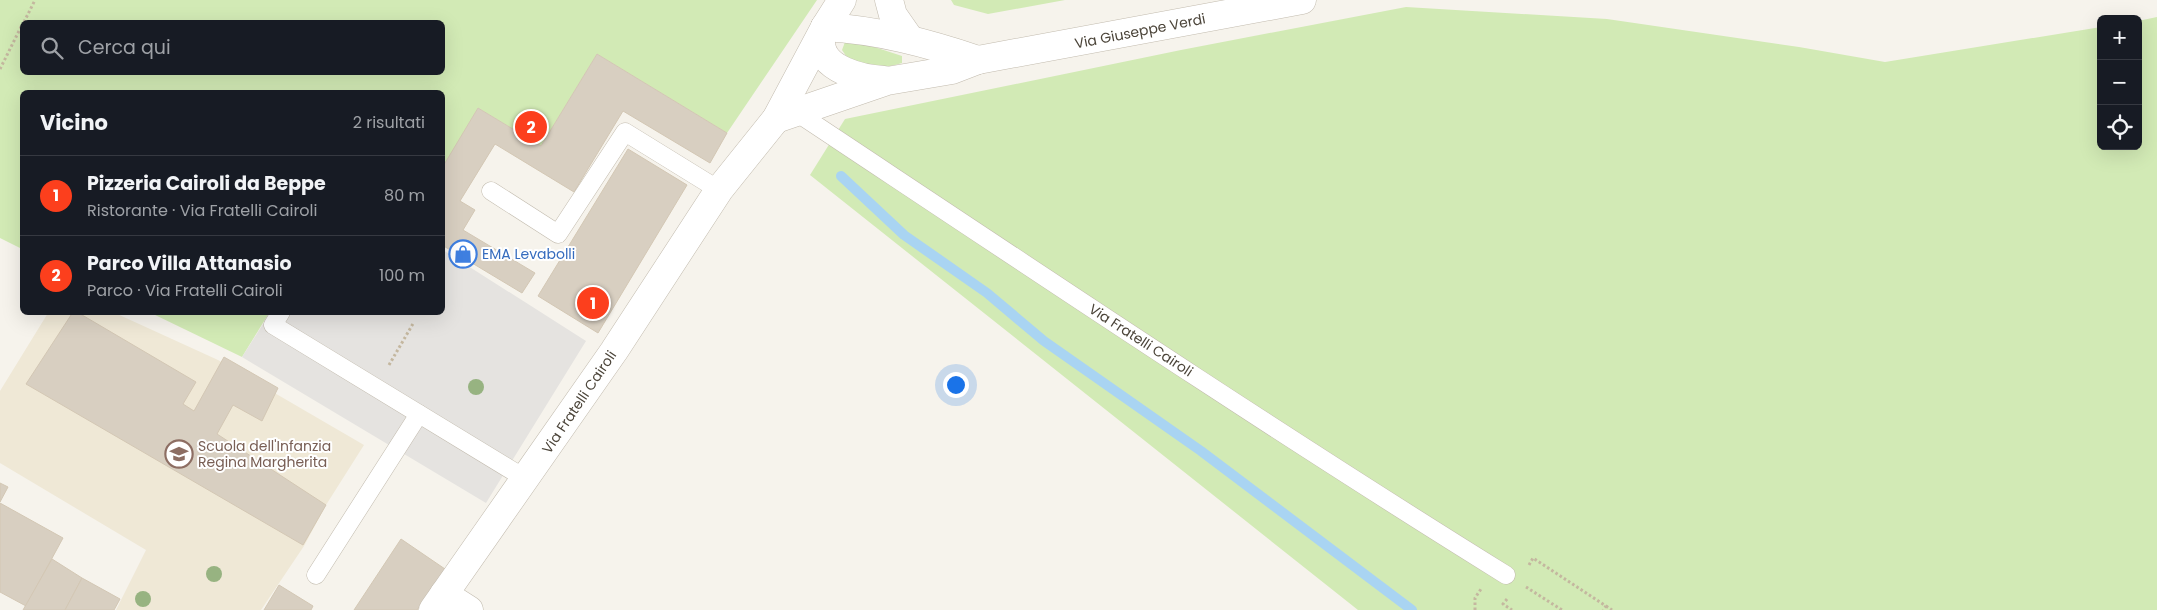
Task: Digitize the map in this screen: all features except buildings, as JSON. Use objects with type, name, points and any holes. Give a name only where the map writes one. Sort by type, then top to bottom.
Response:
[{"type":"street","name":"Via Fratelli Cairoli","points":[[439,602],[526,479],[720,190],[786,116],[825,26],[842,0]]},
{"type":"street","points":[[889,0],[893,15],[909,38]]},
{"type":"street","name":"Via Giuseppe Verdi","points":[[786,116],[886,81],[952,70],[978,60],[1302,0]]},
{"type":"street","name":"Via Giuseppe Verdi","points":[[886,81],[865,80],[837,68],[824,53],[821,43],[825,26],[909,38],[978,60]]},
{"type":"street","points":[[439,602],[470,610]]},
{"type":"lane","name":"Via Fratelli Cairoli","points":[[786,116],[958,221],[1401,510],[1512,578]]},
{"type":"lane","points":[[492,191],[558,234],[626,132],[720,190]]},
{"type":"lane","points":[[277,319],[376,388],[526,479]]},
{"type":"lane","points":[[316,575],[419,414]]},
{"type":"path","points":[[25,20],[35,0]]},
{"type":"path","points":[[0,69],[20,30]]},
{"type":"path","points":[[376,388],[414,322]]},
{"type":"path","points":[[1512,610],[1503,604],[1512,578],[1533,558],[1612,610]]},
{"type":"path","points":[[1512,578],[1562,610]]},
{"type":"path","points":[[1603,610],[1606,606]]},
{"type":"shaded area","points":[[445,251],[586,341],[486,503],[242,357],[269,315],[445,315]]},
{"type":"shaded area","name":"Scuola dell'Infanzia Regina Margherita","points":[[47,315],[119,315],[218,360],[364,445],[326,505],[304,546],[261,610],[116,610],[146,550],[0,463],[0,391]]},
{"type":"green space","points":[[0,0],[817,0],[727,133],[597,54],[541,146],[478,108],[445,165],[445,90],[20,90],[20,248],[0,238]]},
{"type":"green space","points":[[951,0],[1065,0],[988,14],[954,5]]},
{"type":"green space","points":[[1406,7],[1607,19],[1799,47],[1885,62],[2097,28],[2097,150],[2142,150],[2142,20],[2157,17],[2157,610],[1358,610],[810,175],[845,119],[1181,50]]},
{"type":"green space","points":[[856,41],[902,56],[902,63],[869,68],[854,63],[842,50],[845,42]]},
{"type":"green space","points":[[155,315],[268,315],[242,357]]},
{"type":"waterway","points":[[841,176],[904,235],[987,293],[1044,341],[1201,451],[1412,610]]},
{"type":"place","name":"Parco Villa Attanasio","points":[[531,127]]},
{"type":"place","name":"EMA Levabolli","points":[[463,254]]},
{"type":"place","name":"Pizzeria Cairoli da Beppe","points":[[593,303]]},
{"type":"place","name":"Scuola dell'Infanzia Regina Margherita","points":[[179,454]]}]
